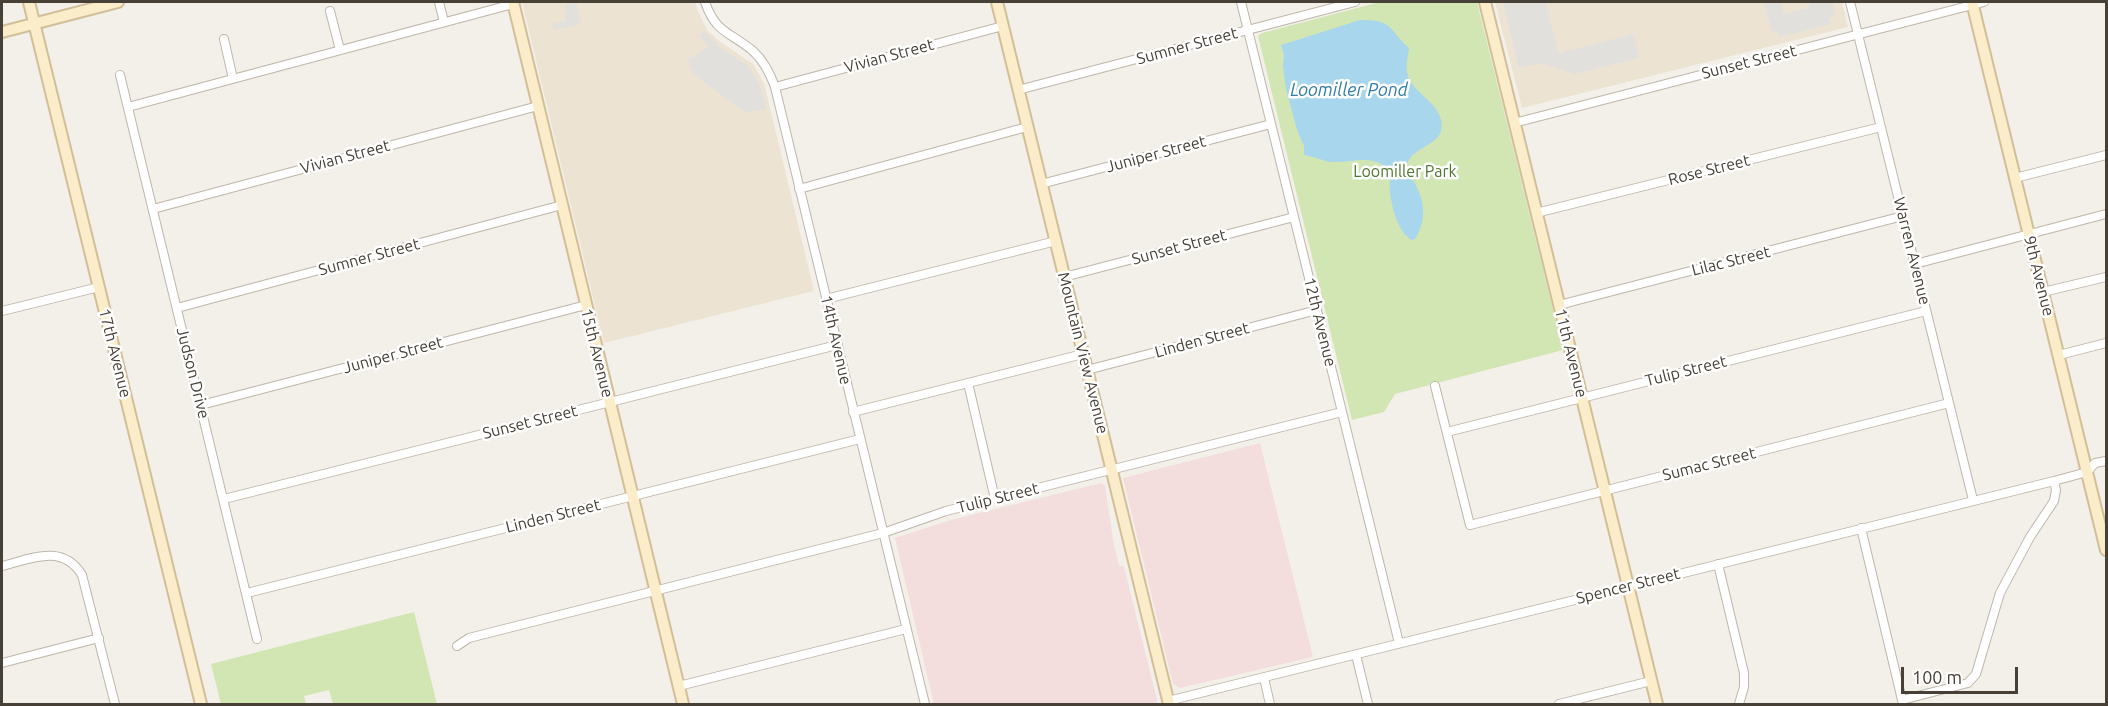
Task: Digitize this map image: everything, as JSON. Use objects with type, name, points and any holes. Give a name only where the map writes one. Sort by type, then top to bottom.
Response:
[{"type":"street","name":"17th Avenue","points":[[29,2],[201,705]]},
{"type":"street","points":[[2,32],[118,2]]},
{"type":"street","points":[[439,2],[444,22]]},
{"type":"street","name":"14th Avenue","points":[[705,2],[708,11],[728,36],[752,50],[762,60],[775,87],[925,705]]},
{"type":"street","name":"Mountain View Avenue","points":[[997,2],[1169,703]]},
{"type":"street","name":"12th Avenue","points":[[1241,2],[1399,643]]},
{"type":"street","name":"Sumner Street","points":[[1018,90],[1355,2]]},
{"type":"street","name":"11th Avenue","points":[[1485,2],[1657,705]]},
{"type":"street","name":"Warren Avenue","points":[[1851,2],[1973,500]]},
{"type":"street","name":"Sunset Street","points":[[1514,123],[1972,3],[1984,2]]},
{"type":"street","points":[[128,107],[513,3]]},
{"type":"street","name":"15th Avenue","points":[[513,3],[683,705]]},
{"type":"street","name":"9th Avenue","points":[[1972,3],[2106,550]]},
{"type":"street","points":[[330,11],[340,50]]},
{"type":"street","name":"Vivian Street","points":[[775,87],[1003,26]]},
{"type":"street","points":[[224,39],[233,79]]},
{"type":"street","name":"Judson Drive","points":[[120,75],[257,639]]},
{"type":"street","name":"Vivian Street","points":[[153,208],[538,106]]},
{"type":"street","name":"Juniper Street","points":[[1041,184],[1271,124]]},
{"type":"street","points":[[800,189],[1028,127]]},
{"type":"street","name":"Rose Street","points":[[1536,213],[1881,127]]},
{"type":"street","points":[[2015,178],[2106,155]]},
{"type":"street","name":"Sumner Street","points":[[177,308],[562,205]]},
{"type":"street","points":[[1915,264],[2106,214]]},
{"type":"street","name":"Lilac Street","points":[[1559,305],[1903,216]]},
{"type":"street","name":"Sunset Street","points":[[1064,277],[1294,217]]},
{"type":"street","points":[[826,299],[1056,241]]},
{"type":"street","points":[[2043,292],[2106,277]]},
{"type":"street","points":[[2,311],[99,287]]},
{"type":"street","name":"Juniper Street","points":[[201,405],[586,305]]},
{"type":"street","name":"Linden Street","points":[[1087,370],[1317,310]]},
{"type":"street","name":"Tulip Street","points":[[1447,432],[1926,311]]},
{"type":"street","points":[[2059,355],[2106,343]]},
{"type":"street","name":"Sunset Street","points":[[224,500],[837,345]]},
{"type":"street","points":[[853,412],[1083,354]]},
{"type":"street","points":[[968,383],[995,499]]},
{"type":"street","points":[[1435,386],[1447,432]]},
{"type":"street","name":"Sumac Street","points":[[1447,432],[1470,525],[1949,404]]},
{"type":"street","name":"Tulip Street","points":[[457,646],[469,638],[883,533],[946,511],[1342,412]]},
{"type":"street","name":"Linden Street","points":[[247,593],[860,439]]},
{"type":"street","name":"Spencer Street","points":[[1169,703],[1399,643],[2054,481],[2087,472],[2095,463],[2106,461]]},
{"type":"street","points":[[1861,528],[1903,703],[1972,680],[1976,674],[2000,593],[2030,537],[2054,501],[2056,490],[2054,481]]},
{"type":"street","points":[[2,566],[49,555],[60,556],[76,566],[82,575],[115,705]]},
{"type":"street","points":[[1718,564],[1743,673],[1744,687],[1739,705]]},
{"type":"street","points":[[679,686],[906,629]]},
{"type":"street","points":[[2,663],[99,638]]},
{"type":"street","points":[[1356,655],[1368,705]]},
{"type":"street","points":[[1264,678],[1270,705]]},
{"type":"street","points":[[1559,705],[1651,681]]},
{"type":"shaded area","points":[[522,2],[695,2],[708,31],[753,64],[764,83],[814,291],[604,343]]},
{"type":"shaded area","points":[[576,2],[581,24],[554,30],[552,24],[566,21],[565,5]]},
{"type":"shaded area","points":[[1495,2],[1842,2],[1848,27],[1522,108]]},
{"type":"shaded area","points":[[1503,2],[1545,2],[1559,53],[1633,34],[1639,58],[1574,74],[1542,63],[1519,68]]},
{"type":"shaded area","points":[[1764,2],[1781,2],[1784,14],[1809,8],[1809,2],[1832,2],[1836,16],[1829,18],[1830,24],[1780,37],[1778,31],[1772,32]]},
{"type":"shaded area","points":[[704,31],[717,45],[748,66],[760,85],[766,109],[745,112],[697,77],[691,69],[688,58],[694,57],[709,46],[699,36]]},
{"type":"shaded area","points":[[1260,443],[1313,657],[1180,688],[1173,684],[1123,478]]},
{"type":"shaded area","points":[[1101,483],[1105,486],[1114,546],[1119,565],[1124,567],[1158,704],[934,704],[895,538],[951,520]]},
{"type":"green space","name":"Loomiller Park","points":[[1380,2],[1477,2],[1563,350],[1395,394],[1384,412],[1352,420],[1258,36],[1262,33]]},
{"type":"green space","points":[[414,612],[437,704],[333,704],[329,690],[304,696],[306,704],[221,704],[211,664]]},
{"type":"water","name":"Loomiller Pond","points":[[1360,20],[1379,21],[1385,24],[1409,48],[1408,76],[1415,88],[1439,113],[1441,120],[1439,135],[1415,153],[1407,165],[1408,172],[1418,189],[1423,210],[1419,232],[1412,240],[1406,236],[1397,220],[1391,200],[1391,174],[1385,167],[1372,161],[1332,162],[1304,155],[1304,146],[1297,130],[1286,89],[1284,55],[1281,45]]}]
